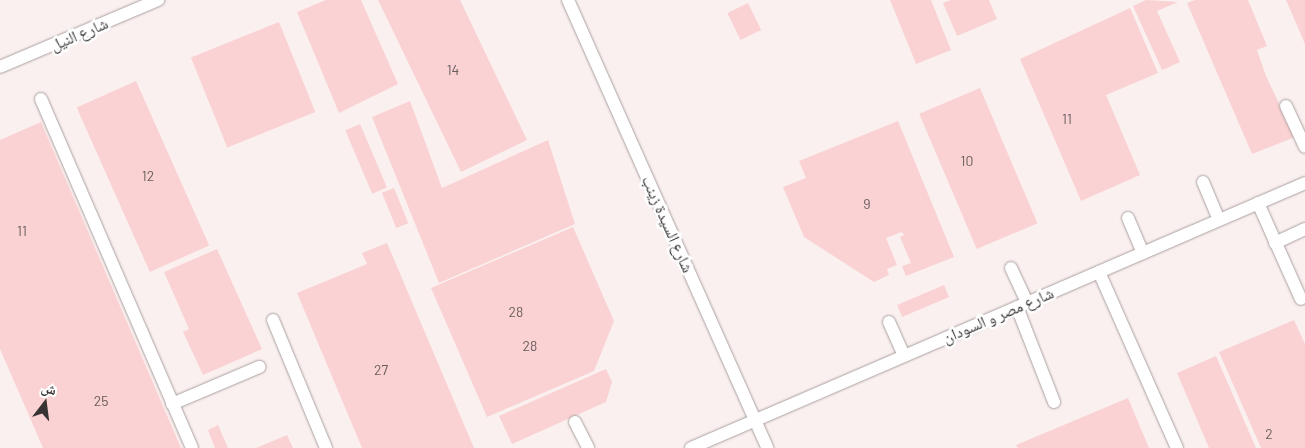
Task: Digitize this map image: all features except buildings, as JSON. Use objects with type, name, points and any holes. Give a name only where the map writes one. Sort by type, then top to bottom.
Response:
[{"type":"lane","name":"شارع النيل","points":[[0,68],[158,0]]},
{"type":"lane","name":"شارع السيدة زينب","points":[[568,0],[767,448]]},
{"type":"lane","points":[[41,99],[192,448]]},
{"type":"lane","points":[[1286,106],[1305,147]]},
{"type":"lane","points":[[1203,182],[1219,220]]},
{"type":"lane","name":"شارع مصر و السودان","points":[[691,448],[1305,183]]},
{"type":"lane","points":[[1258,203],[1301,299]]},
{"type":"lane","points":[[1128,218],[1143,253]]},
{"type":"lane","points":[[1275,242],[1305,229]]},
{"type":"lane","points":[[1011,268],[1054,402]]},
{"type":"lane","points":[[1099,272],[1177,448]]},
{"type":"lane","points":[[273,320],[326,448]]},
{"type":"lane","points":[[889,322],[904,356]]},
{"type":"lane","points":[[172,404],[259,367]]},
{"type":"lane","points":[[575,422],[588,448]]}]
